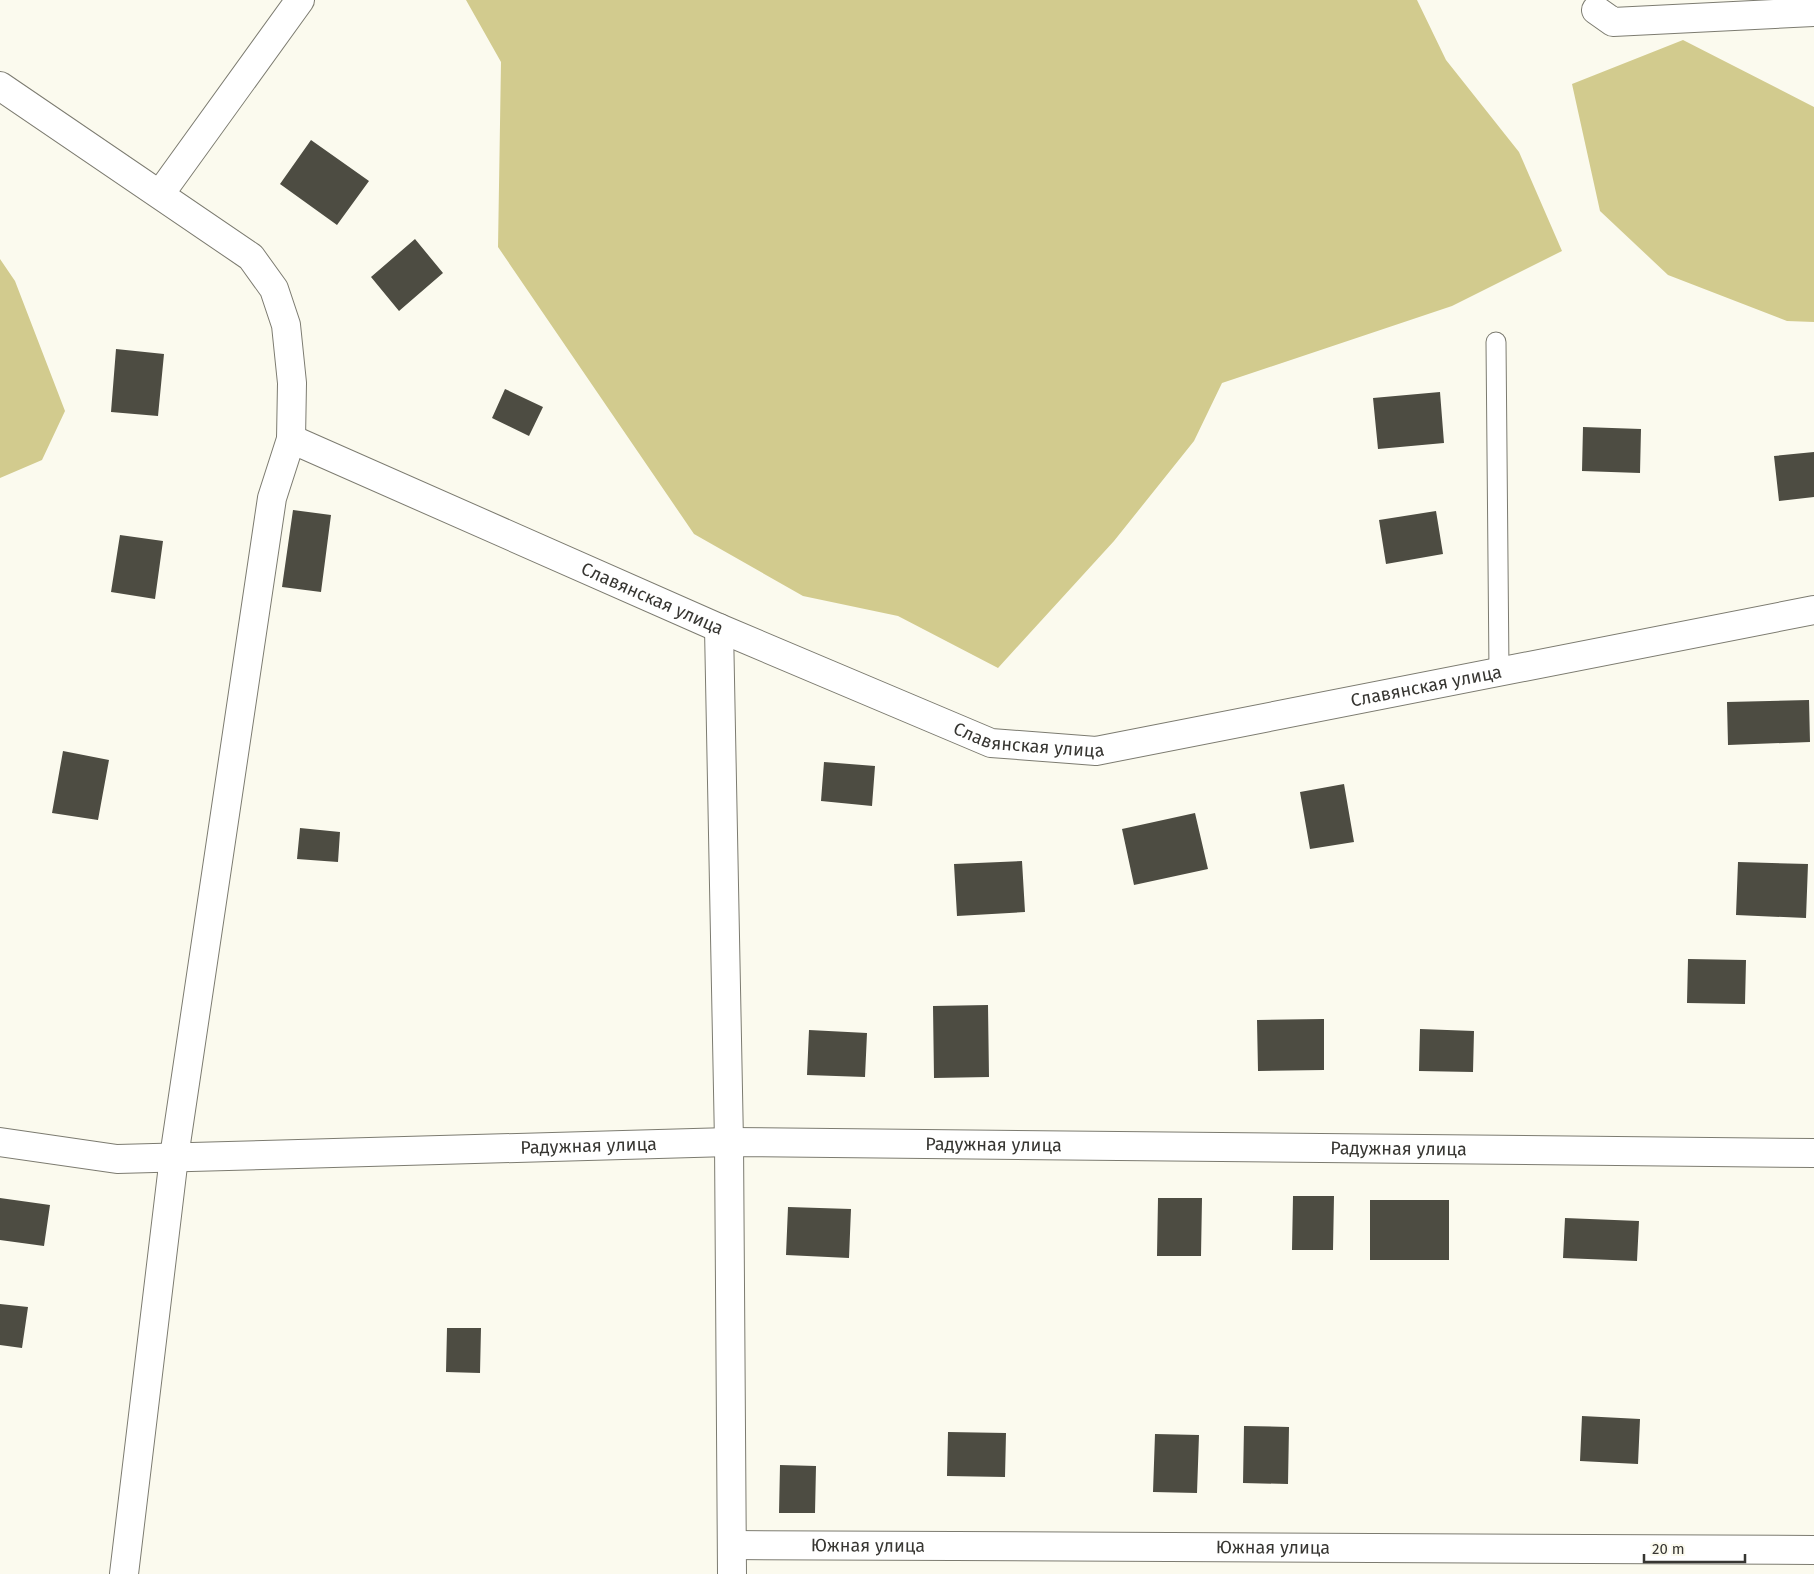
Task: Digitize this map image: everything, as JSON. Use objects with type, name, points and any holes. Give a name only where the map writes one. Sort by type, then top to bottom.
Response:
[{"type":"street","points":[[160,194],[300,0]]},
{"type":"street","points":[[1596,10],[1613,22],[1814,12]]},
{"type":"street","points":[[0,86],[252,257],[274,289],[286,325],[292,383],[291,440],[272,498],[174,1156],[124,1574]]},
{"type":"street","name":"Славянская улица","points":[[291,440],[720,628],[991,743],[1096,751],[1814,610]]},
{"type":"street","points":[[720,628],[729,1142],[732,1574]]},
{"type":"street","name":"Радужная улица","points":[[0,1142],[117,1159],[729,1142],[1814,1153]]},
{"type":"street","name":"Южная улица","points":[[732,1545],[1814,1550]]},
{"type":"lane","points":[[1496,342],[1499,671]]},
{"type":"shaded area","points":[[466,0],[1417,0],[1446,60],[1519,152],[1562,251],[1452,306],[1222,383],[1194,441],[1114,541],[998,668],[898,616],[803,596],[694,534],[498,247],[501,62]]},
{"type":"shaded area","points":[[1683,40],[1814,107],[1814,322],[1787,321],[1668,275],[1600,211],[1572,84]]},
{"type":"shaded area","points":[[0,259],[15,281],[65,411],[42,460],[0,478]]},
{"type":"building","points":[[311,140],[369,181],[337,225],[280,184]]},
{"type":"building","points":[[415,239],[443,273],[399,311],[371,277]]},
{"type":"building","points":[[116,349],[164,354],[158,416],[111,412]]},
{"type":"building","points":[[505,389],[543,407],[529,436],[492,418]]},
{"type":"building","points":[[1440,392],[1444,443],[1378,449],[1373,398]]},
{"type":"building","points":[[1583,427],[1641,429],[1640,473],[1582,471]]},
{"type":"building","points":[[1814,452],[1814,497],[1779,501],[1774,456]]},
{"type":"building","points":[[293,510],[331,515],[321,592],[282,587]]},
{"type":"building","points":[[1436,511],[1443,554],[1386,564],[1379,520]]},
{"type":"building","points":[[120,535],[163,541],[155,599],[111,592]]},
{"type":"building","points":[[1809,700],[1810,742],[1728,745],[1727,702]]},
{"type":"building","points":[[63,751],[109,760],[98,820],[52,813]]},
{"type":"building","points":[[824,762],[875,766],[872,806],[821,801]]},
{"type":"building","points":[[1344,784],[1354,842],[1310,849],[1300,792]]},
{"type":"building","points":[[1195,813],[1208,869],[1134,885],[1122,829]]},
{"type":"building","points":[[300,828],[340,832],[338,862],[297,859]]},
{"type":"building","points":[[1022,861],[1025,912],[957,916],[954,864]]},
{"type":"building","points":[[1738,862],[1808,864],[1806,918],[1736,915]]},
{"type":"building","points":[[1688,959],[1746,960],[1745,1004],[1687,1003]]},
{"type":"building","points":[[988,1005],[989,1077],[934,1078],[933,1006]]},
{"type":"building","points":[[1324,1019],[1324,1070],[1258,1071],[1257,1020]]},
{"type":"building","points":[[1420,1029],[1474,1031],[1473,1072],[1419,1071]]},
{"type":"building","points":[[809,1030],[867,1033],[865,1077],[807,1075]]},
{"type":"building","points":[[1293,1196],[1334,1196],[1333,1250],[1292,1250]]},
{"type":"building","points":[[0,1198],[50,1205],[44,1246],[0,1240]]},
{"type":"building","points":[[1158,1198],[1202,1198],[1201,1256],[1157,1256]]},
{"type":"building","points":[[1370,1200],[1449,1200],[1449,1260],[1370,1260]]},
{"type":"building","points":[[788,1207],[851,1209],[849,1258],[786,1255]]},
{"type":"building","points":[[1565,1218],[1639,1221],[1637,1261],[1563,1258]]},
{"type":"building","points":[[0,1304],[28,1307],[22,1348],[0,1345]]},
{"type":"building","points":[[447,1328],[481,1328],[480,1373],[446,1372]]},
{"type":"building","points":[[1582,1416],[1640,1419],[1638,1464],[1580,1461]]},
{"type":"building","points":[[1244,1426],[1289,1427],[1288,1484],[1243,1483]]},
{"type":"building","points":[[948,1432],[1006,1433],[1005,1477],[947,1476]]},
{"type":"building","points":[[1155,1434],[1199,1435],[1197,1493],[1153,1492]]},
{"type":"building","points":[[780,1465],[816,1466],[815,1513],[779,1513]]}]
